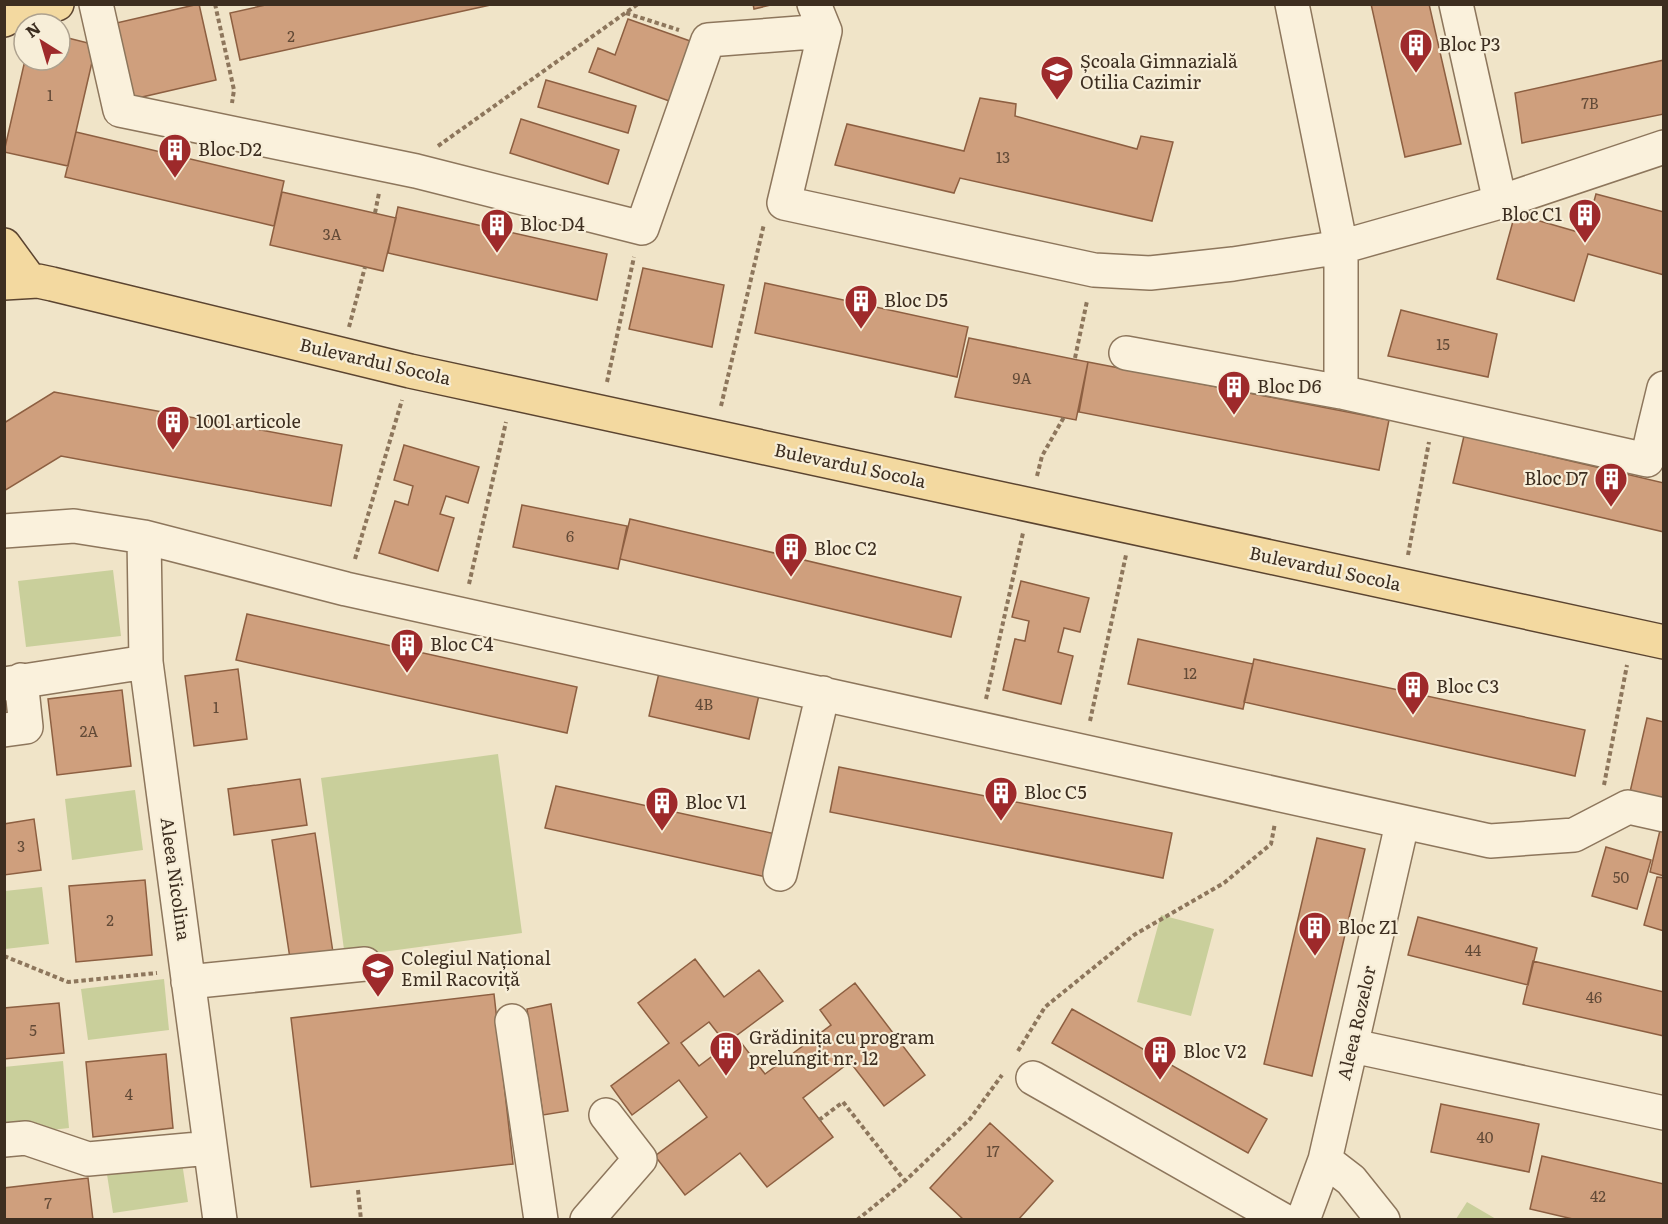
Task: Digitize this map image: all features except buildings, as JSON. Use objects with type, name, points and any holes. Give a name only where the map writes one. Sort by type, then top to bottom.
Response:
[{"type":"main road","points":[[4,20],[19,12],[57,4]]},
{"type":"main road","points":[[4,245],[18,275]]},
{"type":"main road","name":"Bulevardul Socola","points":[[18,275],[410,371],[1648,639]]},
{"type":"street","points":[[96,4],[120,110],[416,171],[642,228],[708,40],[820,17],[784,203],[1094,270],[1150,273],[1233,264],[1341,246],[1500,202],[1664,147]]},
{"type":"street","points":[[1292,4],[1341,246],[1341,392]]},
{"type":"street","points":[[1456,4],[1500,202]]},
{"type":"street","points":[[1126,353],[1434,411],[1647,460],[1659,430],[1664,387]]},
{"type":"street","points":[[4,531],[74,526],[144,537],[346,589],[980,727],[1402,824],[1490,841],[1574,835],[1628,807],[1664,815]]},
{"type":"street","name":"Aleea Nicolina","points":[[144,537],[146,662],[220,1220]]},
{"type":"street","points":[[4,730],[26,727],[13,682],[146,662]]},
{"type":"street","points":[[780,874],[823,693]]},
{"type":"street","name":"Aleea Rozelor","points":[[1303,1220],[1325,1161],[1402,824]]},
{"type":"street","points":[[188,976],[365,964]]},
{"type":"street","points":[[512,1021],[541,1220]]},
{"type":"street","points":[[1353,1046],[1664,1113]]},
{"type":"street","points":[[1018,1068],[1283,1220]]},
{"type":"street","points":[[587,1220],[640,1158],[606,1115]]},
{"type":"street","points":[[4,1140],[26,1138],[88,1159],[210,1148]]},
{"type":"street","points":[[1325,1161],[1351,1180],[1383,1220]]},
{"type":"path","points":[[215,4],[234,90],[228,133]]},
{"type":"path","points":[[416,171],[417,160],[638,4]]},
{"type":"path","points":[[626,13],[708,40]]},
{"type":"path","points":[[714,436],[766,216],[784,203]]},
{"type":"path","points":[[341,354],[365,267]]},
{"type":"path","points":[[1075,358],[1094,270]]},
{"type":"path","points":[[601,412],[628,283]]},
{"type":"path","points":[[346,589],[410,371]]},
{"type":"path","points":[[462,614],[513,392]]},
{"type":"path","points":[[1402,586],[1434,411]]},
{"type":"path","points":[[980,727],[1042,456],[1064,417]]},
{"type":"path","points":[[1084,751],[1131,528]]},
{"type":"path","points":[[1608,817],[1601,800],[1648,639]]},
{"type":"path","points":[[857,1220],[905,1181],[970,1119],[1018,1068],[1045,1007],[1134,935],[1224,883],[1271,844],[1280,796]]},
{"type":"path","points":[[4,956],[68,982],[188,976]]},
{"type":"path","points":[[819,1120],[843,1102],[905,1181]]},
{"type":"path","points":[[358,1190],[361,1220]]},
{"type":"green space","points":[[113,570],[121,636],[26,647],[18,581]]},
{"type":"green space","points":[[498,754],[522,933],[345,957],[321,778]]},
{"type":"green space","points":[[135,790],[143,850],[72,860],[65,799]]},
{"type":"green space","points":[[42,887],[49,944],[5,949],[5,891]]},
{"type":"green space","points":[[1161,915],[1214,929],[1191,1016],[1137,1002]]},
{"type":"green space","points":[[164,979],[169,1030],[88,1040],[81,989]]},
{"type":"green space","points":[[63,1061],[69,1128],[5,1135],[4,1067]]},
{"type":"green space","points":[[181,1156],[188,1202],[113,1213],[106,1168]]},
{"type":"green space","points":[[1467,1202],[1496,1219],[1456,1219]]},
{"type":"place","name":"Bloc P3","points":[[1416,74]]},
{"type":"place","name":"Școala Gimnazială Otilia Cazimir","points":[[1057,101]]},
{"type":"place","name":"Bloc D2","points":[[175,179]]},
{"type":"place","name":"Bloc C1","points":[[1585,244]]},
{"type":"place","name":"Bloc D4","points":[[497,254]]},
{"type":"place","name":"Bloc D5","points":[[861,330]]},
{"type":"place","name":"Bloc D6","points":[[1234,416]]},
{"type":"place","name":"1001 articole","points":[[173,451]]},
{"type":"place","name":"Bloc D7","points":[[1611,508]]},
{"type":"place","name":"Bloc C2","points":[[791,578]]},
{"type":"place","name":"Bloc C4","points":[[407,674]]},
{"type":"place","name":"Bloc C3","points":[[1413,716]]},
{"type":"place","name":"Bloc C5","points":[[1001,822]]},
{"type":"place","name":"Bloc V1","points":[[662,832]]},
{"type":"place","name":"Bloc Z1","points":[[1315,957]]},
{"type":"place","name":"Colegiul Național Emil Racoviță","points":[[378,998]]},
{"type":"place","name":"Grădinița cu program prelungit nr. 12","points":[[726,1077]]},
{"type":"place","name":"Bloc V2","points":[[1160,1081]]}]
